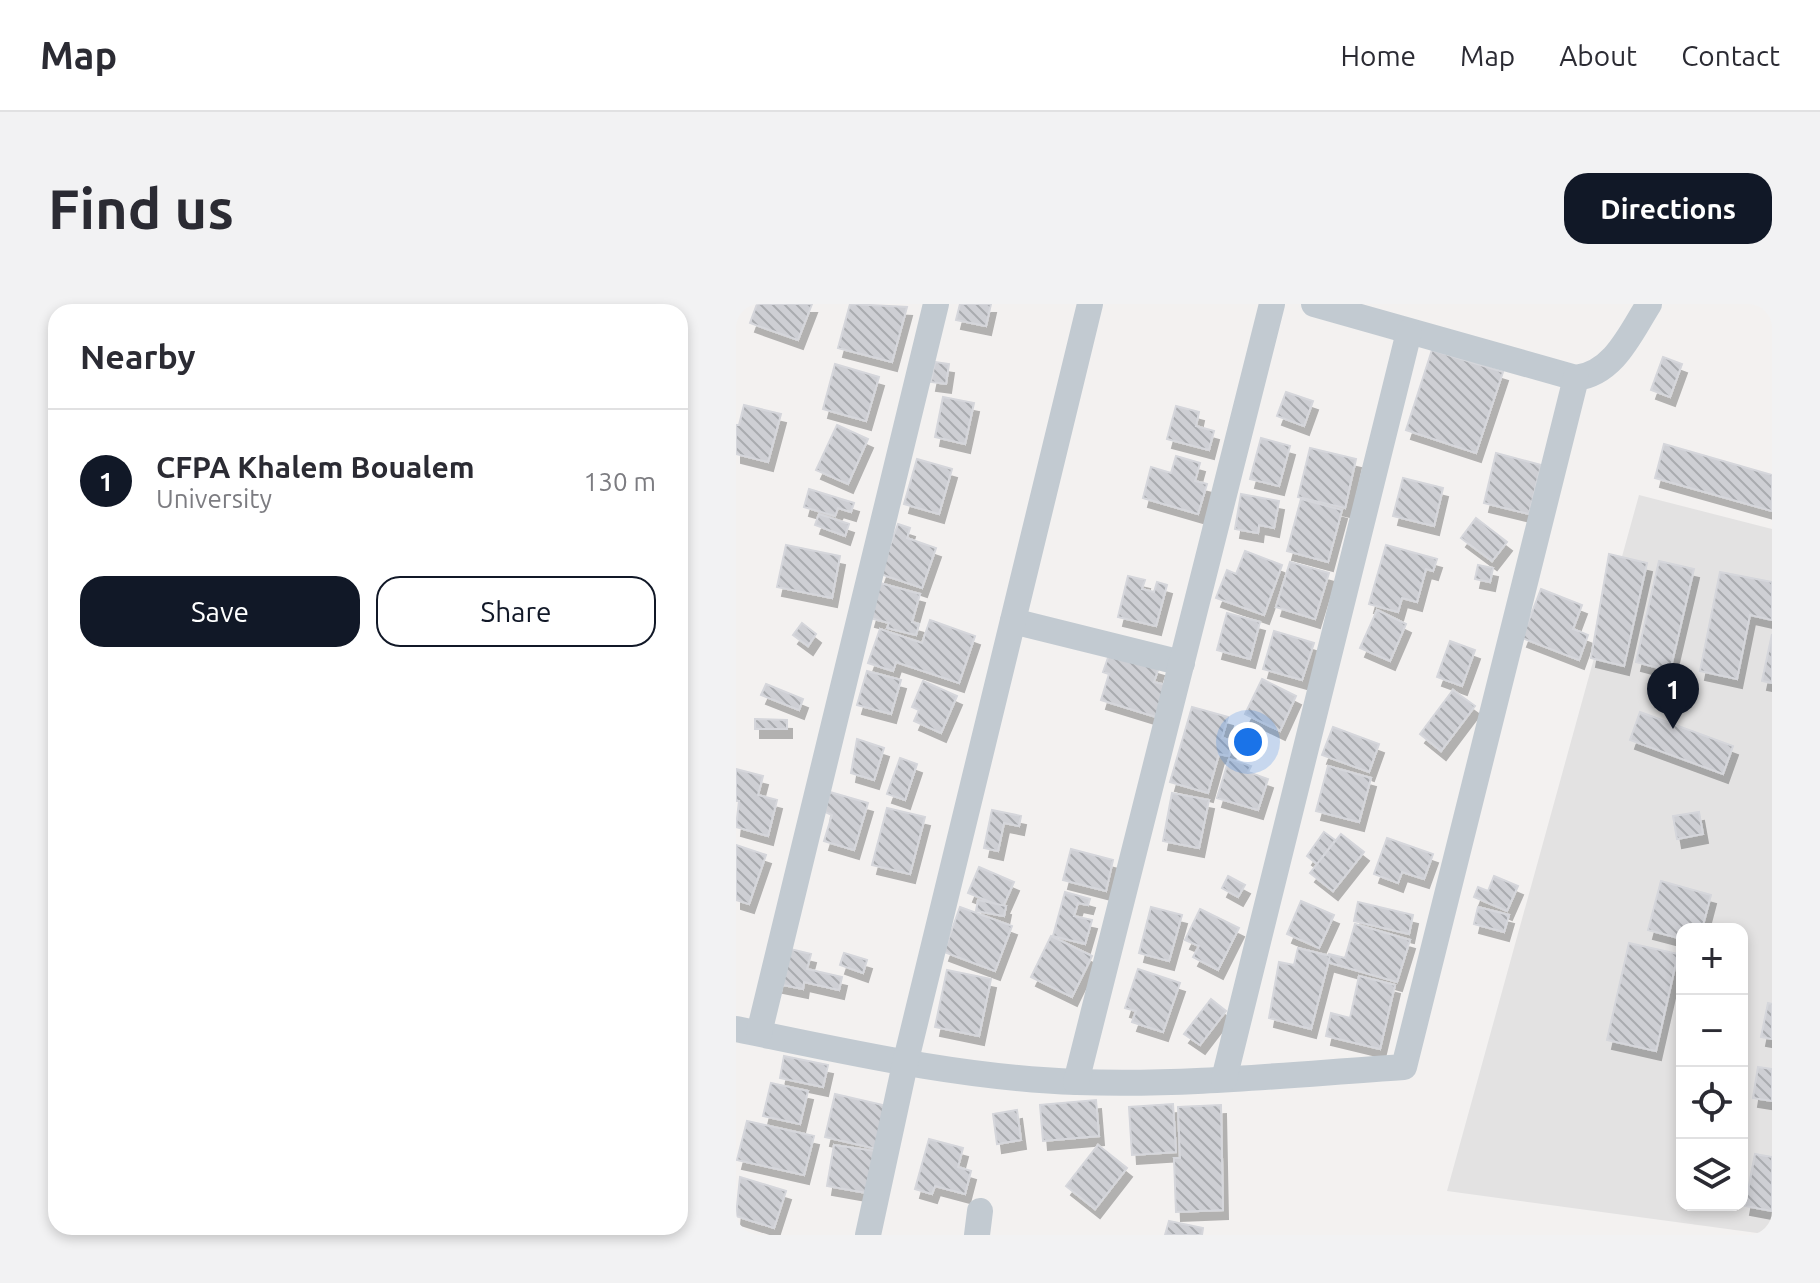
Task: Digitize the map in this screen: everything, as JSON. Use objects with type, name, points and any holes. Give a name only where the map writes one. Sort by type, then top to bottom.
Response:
[{"type":"street","points":[[936,304],[748,1031],[905,1064],[1076,1082],[1224,1079],[1404,1067],[1576,378]]},
{"type":"street","points":[[868,1235],[905,1064],[1090,304]]},
{"type":"street","points":[[1076,1082],[1272,304]]},
{"type":"street","points":[[1314,304],[1576,378],[1591,376],[1607,366],[1649,304]]},
{"type":"street","points":[[1224,1079],[1409,332]]},
{"type":"street","points":[[1013,621],[1182,663]]},
{"type":"shaded area","points":[[1639,495],[1772,529],[1772,1235],[1447,1191]]},
{"type":"building","points":[[757,304],[812,304],[798,340],[750,323]]},
{"type":"building","points":[[850,304],[907,307],[892,362],[838,348]]},
{"type":"building","points":[[960,304],[991,304],[986,326],[956,320]]},
{"type":"building","points":[[1432,350],[1503,372],[1476,453],[1406,430]]},
{"type":"building","points":[[1663,357],[1682,364],[1670,397],[1651,390]]},
{"type":"building","points":[[935,362],[949,364],[946,384],[931,382]]},
{"type":"building","points":[[835,364],[879,377],[866,421],[823,409]]},
{"type":"building","points":[[1286,392],[1313,401],[1304,426],[1277,416]]},
{"type":"building","points":[[943,397],[974,403],[965,444],[935,437]]},
{"type":"building","points":[[744,405],[781,414],[768,462],[736,454],[736,425],[739,425]]},
{"type":"building","points":[[1176,406],[1199,412],[1196,426],[1214,431],[1209,450],[1167,439]]},
{"type":"building","points":[[837,425],[868,439],[848,484],[816,470]]},
{"type":"building","points":[[1261,438],[1290,446],[1279,486],[1250,479]]},
{"type":"building","points":[[1664,444],[1772,475],[1772,511],[1655,478]]},
{"type":"building","points":[[1310,448],[1356,459],[1345,508],[1298,497]]},
{"type":"building","points":[[1496,453],[1541,465],[1529,514],[1484,503]]},
{"type":"building","points":[[1176,456],[1200,463],[1195,481],[1207,484],[1198,514],[1143,498],[1151,467],[1171,473]]},
{"type":"building","points":[[917,459],[952,469],[939,514],[904,504]]},
{"type":"building","points":[[1403,478],[1443,488],[1434,526],[1393,516]]},
{"type":"building","points":[[809,489],[854,503],[851,512],[838,508],[835,516],[804,507]]},
{"type":"building","points":[[1241,494],[1279,501],[1274,528],[1259,525],[1258,533],[1235,529]]},
{"type":"building","points":[[1301,499],[1342,510],[1328,562],[1287,551]]},
{"type":"building","points":[[819,514],[849,524],[845,536],[815,525]]},
{"type":"building","points":[[1476,518],[1507,542],[1492,561],[1461,538]]},
{"type":"building","points":[[898,524],[910,528],[907,538],[936,548],[922,588],[880,574]]},
{"type":"building","points":[[786,545],[840,556],[832,598],[777,587]]},
{"type":"building","points":[[1386,545],[1437,559],[1433,571],[1426,569],[1417,602],[1402,598],[1398,612],[1369,604]]},
{"type":"building","points":[[1245,551],[1282,565],[1264,615],[1216,598],[1227,570],[1236,574]]},
{"type":"building","points":[[1609,554],[1647,563],[1624,666],[1591,658]]},
{"type":"building","points":[[1659,561],[1694,569],[1670,671],[1636,662]]},
{"type":"building","points":[[1290,562],[1329,573],[1315,619],[1276,607]]},
{"type":"building","points":[[1478,565],[1493,568],[1490,582],[1475,579]]},
{"type":"building","points":[[1720,572],[1772,582],[1772,620],[1750,615],[1737,679],[1700,671]]},
{"type":"building","points":[[1128,576],[1145,580],[1142,589],[1154,592],[1157,582],[1167,585],[1156,626],[1118,617]]},
{"type":"building","points":[[880,583],[920,594],[912,622],[919,624],[916,635],[887,628],[889,623],[870,618]]},
{"type":"building","points":[[1541,589],[1582,605],[1573,629],[1588,635],[1579,660],[1522,638]]},
{"type":"building","points":[[1377,610],[1406,624],[1390,661],[1360,648]]},
{"type":"building","points":[[1227,613],[1260,622],[1250,659],[1217,650]]},
{"type":"building","points":[[930,620],[975,636],[959,683],[896,662],[893,671],[868,663],[880,629],[922,643]]},
{"type":"building","points":[[802,623],[816,634],[808,646],[793,635]]},
{"type":"building","points":[[1274,631],[1314,643],[1302,680],[1263,669]]},
{"type":"building","points":[[1772,634],[1772,683],[1762,681]]},
{"type":"building","points":[[1450,641],[1475,650],[1462,686],[1437,677]]},
{"type":"building","points":[[1110,652],[1159,667],[1154,682],[1166,685],[1156,717],[1101,700],[1109,674],[1103,672]]},
{"type":"building","points":[[867,671],[901,680],[891,714],[857,705]]},
{"type":"building","points":[[1262,679],[1296,696],[1280,731],[1245,714]]},
{"type":"building","points":[[923,681],[957,696],[941,733],[914,721],[919,710],[912,707]]},
{"type":"building","points":[[766,684],[803,699],[799,710],[761,695]]},
{"type":"building","points":[[1453,690],[1475,706],[1441,751],[1420,734]]},
{"type":"building","points":[[1192,707],[1228,717],[1222,738],[1233,741],[1229,756],[1219,754],[1208,793],[1170,782]]},
{"type":"building","points":[[1640,712],[1733,746],[1723,774],[1630,740]]},
{"type":"building","points":[[755,719],[787,720],[787,729],[755,729]]},
{"type":"building","points":[[1333,727],[1379,744],[1369,772],[1322,755]]},
{"type":"building","points":[[857,739],[884,748],[874,780],[851,773]]},
{"type":"building","points":[[900,758],[917,764],[905,800],[887,794]]},
{"type":"building","points":[[1229,759],[1251,766],[1248,772],[1268,779],[1258,810],[1217,798]]},
{"type":"building","points":[[1328,766],[1371,778],[1359,822],[1316,811]]},
{"type":"building","points":[[736,769],[763,776],[758,795],[777,800],[768,836],[736,827],[739,801],[736,801]]},
{"type":"building","points":[[830,792],[868,803],[854,850],[824,841],[832,815],[825,812]]},
{"type":"building","points":[[1172,793],[1209,800],[1199,848],[1163,841]]},
{"type":"building","points":[[887,808],[925,817],[910,874],[872,865]]},
{"type":"building","points":[[992,810],[1021,816],[1019,826],[1004,823],[998,851],[984,848]]},
{"type":"building","points":[[1699,812],[1703,834],[1677,839],[1673,816]]},
{"type":"building","points":[[1324,832],[1335,840],[1317,864],[1307,856]]},
{"type":"building","points":[[1341,834],[1364,852],[1333,891],[1310,873]]},
{"type":"building","points":[[1387,838],[1433,854],[1424,879],[1402,872],[1398,883],[1374,874]]},
{"type":"building","points":[[736,845],[766,855],[749,904],[736,900]]},
{"type":"building","points":[[1071,849],[1113,860],[1106,891],[1063,880]]},
{"type":"building","points":[[979,867],[1014,882],[1003,907],[968,893]]},
{"type":"building","points":[[1228,876],[1245,885],[1238,897],[1222,888]]},
{"type":"building","points":[[1494,876],[1518,886],[1507,911],[1474,897],[1478,887],[1488,891]]},
{"type":"building","points":[[1661,881],[1711,895],[1704,923],[1676,923],[1676,937],[1648,930]]},
{"type":"building","points":[[1065,892],[1090,899],[1088,905],[1078,903],[1074,916],[1092,920],[1085,944],[1053,936]]},
{"type":"building","points":[[978,900],[1006,906],[1004,916],[976,911]]},
{"type":"building","points":[[1301,901],[1334,915],[1319,948],[1287,934]]},
{"type":"building","points":[[1358,902],[1413,915],[1409,934],[1354,921]]},
{"type":"building","points":[[960,907],[1012,926],[995,971],[944,952]]},
{"type":"building","points":[[1151,907],[1182,915],[1169,961],[1139,953]]},
{"type":"building","points":[[1478,907],[1509,915],[1504,932],[1474,924]]},
{"type":"building","points":[[1200,909],[1239,928],[1218,970],[1193,957],[1199,946],[1185,940]]},
{"type":"building","points":[[1355,924],[1410,940],[1397,982],[1327,962],[1329,954],[1345,958]]},
{"type":"building","points":[[1051,936],[1092,956],[1072,997],[1031,977]]},
{"type":"building","points":[[1629,943],[1676,954],[1656,1051],[1607,1040]]},
{"type":"building","points":[[786,948],[811,954],[807,969],[842,977],[839,990],[804,982],[803,989],[778,984]]},
{"type":"building","points":[[1298,948],[1330,956],[1311,1029],[1269,1018],[1279,962],[1294,965]]},
{"type":"building","points":[[844,953],[867,960],[863,973],[840,965]]},
{"type":"building","points":[[1138,969],[1180,983],[1163,1032],[1132,1022],[1136,1011],[1125,1008]]},
{"type":"building","points":[[947,970],[991,979],[979,1036],[935,1027]]},
{"type":"building","points":[[1359,976],[1395,985],[1380,1049],[1326,1036],[1331,1013],[1350,1018]]},
{"type":"building","points":[[1211,999],[1226,1011],[1200,1045],[1184,1034]]},
{"type":"building","points":[[1768,1003],[1772,1004],[1772,1039],[1761,1037]]},
{"type":"building","points":[[784,1056],[828,1065],[823,1087],[780,1078]]},
{"type":"building","points":[[1758,1067],[1772,1069],[1772,1101],[1753,1098]]},
{"type":"building","points":[[771,1083],[808,1091],[800,1124],[763,1116]]},
{"type":"building","points":[[835,1094],[887,1106],[877,1149],[825,1137]]},
{"type":"building","points":[[1096,1100],[1099,1136],[1043,1141],[1040,1105]]},
{"type":"building","points":[[1173,1104],[1176,1152],[1132,1155],[1129,1107]]},
{"type":"building","points":[[1221,1105],[1223,1210],[1176,1212],[1174,1158],[1180,1158],[1178,1107]]},
{"type":"building","points":[[1017,1110],[1021,1140],[997,1144],[993,1114]]},
{"type":"building","points":[[747,1121],[814,1136],[804,1175],[737,1160]]},
{"type":"building","points":[[929,1139],[963,1148],[958,1167],[971,1171],[965,1194],[935,1186],[932,1194],[915,1189]]},
{"type":"building","points":[[834,1145],[875,1151],[867,1193],[827,1186]]},
{"type":"building","points":[[1098,1145],[1127,1168],[1095,1209],[1066,1186]]},
{"type":"building","points":[[1755,1154],[1772,1157],[1772,1211],[1748,1207]]},
{"type":"building","points":[[740,1177],[786,1191],[774,1228],[736,1216]]},
{"type":"building","points":[[1169,1221],[1203,1228],[1202,1235],[1165,1235]]},
{"type":"place","name":"CFPA Khalem Boualem","points":[[1673,729]]}]
